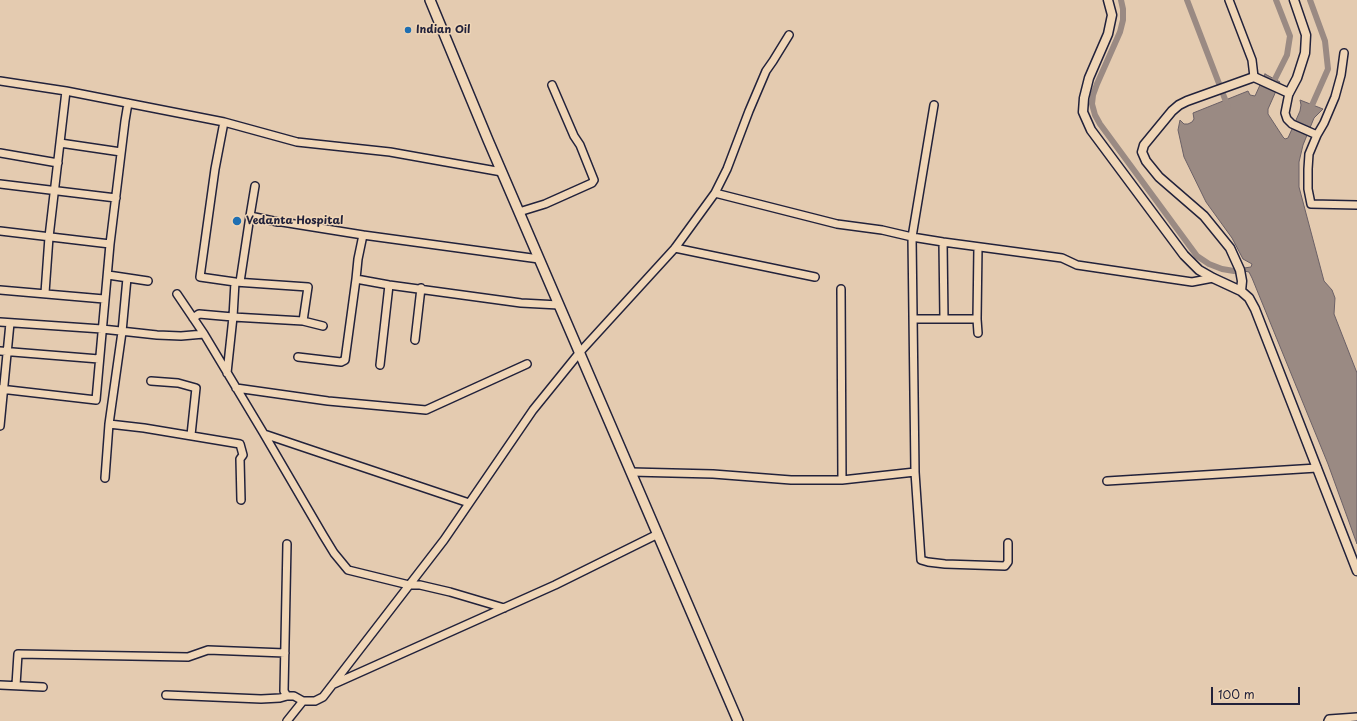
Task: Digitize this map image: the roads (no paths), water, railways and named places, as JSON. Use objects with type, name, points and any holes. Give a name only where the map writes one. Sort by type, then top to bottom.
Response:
[{"type":"main road","points":[[430,0],[539,259],[738,721]]},
{"type":"street","points":[[1108,0],[1112,15],[1108,34],[1089,78],[1084,98],[1083,112],[1091,130],[1184,255],[1199,270],[1241,291],[1249,298],[1255,309],[1357,571]]},
{"type":"street","points":[[1229,0],[1258,78]]},
{"type":"street","points":[[1294,0],[1306,35],[1305,53],[1297,78],[1289,92],[1285,113],[1287,119],[1292,124],[1315,134]]},
{"type":"street","points":[[166,695],[261,699],[294,696],[302,701],[315,701],[323,697],[444,540],[532,410],[580,352],[675,248],[715,193],[727,169],[749,110],[766,71],[774,61],[789,35]]},
{"type":"street","points":[[1344,53],[1341,75],[1335,97],[1324,123],[1315,134],[1309,154],[1308,190],[1312,204],[1357,205]]},
{"type":"street","points":[[1241,291],[1242,281],[1240,270],[1230,248],[1204,216],[1159,177],[1146,161],[1142,152],[1144,145],[1175,108],[1244,80],[1258,78],[1289,92]]},
{"type":"street","points":[[0,81],[66,90],[224,122],[298,142],[390,152],[502,172]]},
{"type":"street","points":[[519,212],[545,204],[592,183],[594,180],[580,145],[574,136],[552,85]]},
{"type":"street","points":[[45,294],[49,237],[66,90]]},
{"type":"street","points":[[2,389],[96,400],[104,298],[128,103]]},
{"type":"street","points":[[934,105],[912,237],[915,472],[921,560],[945,564],[1005,566],[1008,562],[1008,543]]},
{"type":"street","points":[[224,122],[215,169],[200,277],[238,282],[308,287],[303,321]]},
{"type":"street","points":[[60,143],[121,152]]},
{"type":"street","points":[[0,153],[58,163]]},
{"type":"street","points":[[0,184],[116,198]]},
{"type":"street","points":[[227,373],[238,282],[255,186]]},
{"type":"street","points":[[715,193],[837,224],[882,230],[912,237],[1062,258],[1077,265],[1192,282],[1213,278]]},
{"type":"street","points":[[250,216],[278,222],[363,235],[539,259]]},
{"type":"street","points":[[0,231],[110,244]]},
{"type":"street","points":[[298,357],[341,362],[345,360],[358,259],[363,235]]},
{"type":"street","points":[[943,242],[944,318]]},
{"type":"street","points":[[978,247],[978,333]]},
{"type":"street","points":[[675,248],[815,277]]},
{"type":"street","points":[[108,275],[148,281]]},
{"type":"street","points":[[104,478],[109,424],[122,332],[127,278]]},
{"type":"street","points":[[356,279],[520,303],[559,305]]},
{"type":"street","points":[[380,365],[389,285]]},
{"type":"street","points":[[415,340],[421,288]]},
{"type":"street","points":[[841,289],[842,480]]},
{"type":"street","points":[[0,290],[104,298]]},
{"type":"street","points":[[177,294],[204,334],[334,553],[348,570],[409,585],[450,592],[504,608]]},
{"type":"street","points":[[193,318],[199,314],[303,321],[323,326]]},
{"type":"street","points":[[913,319],[977,319]]},
{"type":"street","points":[[0,322],[102,329],[157,335],[181,336],[204,334]]},
{"type":"street","points":[[0,426],[4,351],[10,323]]},
{"type":"street","points":[[4,351],[99,359]]},
{"type":"street","points":[[236,388],[328,402],[426,410],[527,364]]},
{"type":"street","points":[[151,381],[178,383],[196,388],[191,435]]},
{"type":"street","points":[[109,424],[191,435],[240,444],[243,454],[240,459],[241,500]]},
{"type":"street","points":[[264,434],[470,503]]},
{"type":"street","points":[[1107,481],[1317,468]]},
{"type":"street","points":[[631,472],[713,474],[790,480],[842,480],[915,472]]},
{"type":"street","points":[[332,685],[555,585],[658,534]]},
{"type":"street","points":[[286,544],[284,691],[287,696]]},
{"type":"street","points":[[16,686],[18,654],[188,657],[208,650],[285,653]]},
{"type":"street","points":[[0,685],[42,687]]},
{"type":"street","points":[[287,721],[302,701]]},
{"type":"street","points":[[1328,721],[1329,719],[1357,717]]},
{"type":"waterway","points":[[1121,0],[1123,20],[1120,32],[1093,95],[1092,104],[1095,115],[1100,124],[1197,256],[1209,264],[1222,269],[1234,271]]},
{"type":"waterway","points":[[1187,0],[1228,107]]},
{"type":"waterway","points":[[1272,85],[1287,55],[1290,36],[1276,0]]},
{"type":"waterway","points":[[1309,112],[1328,69],[1325,41],[1310,0]]},
{"type":"place","name":"Indian Oil","points":[[408,30]]},
{"type":"place","name":"Vedanta Hospital","points":[[237,221]]}]
